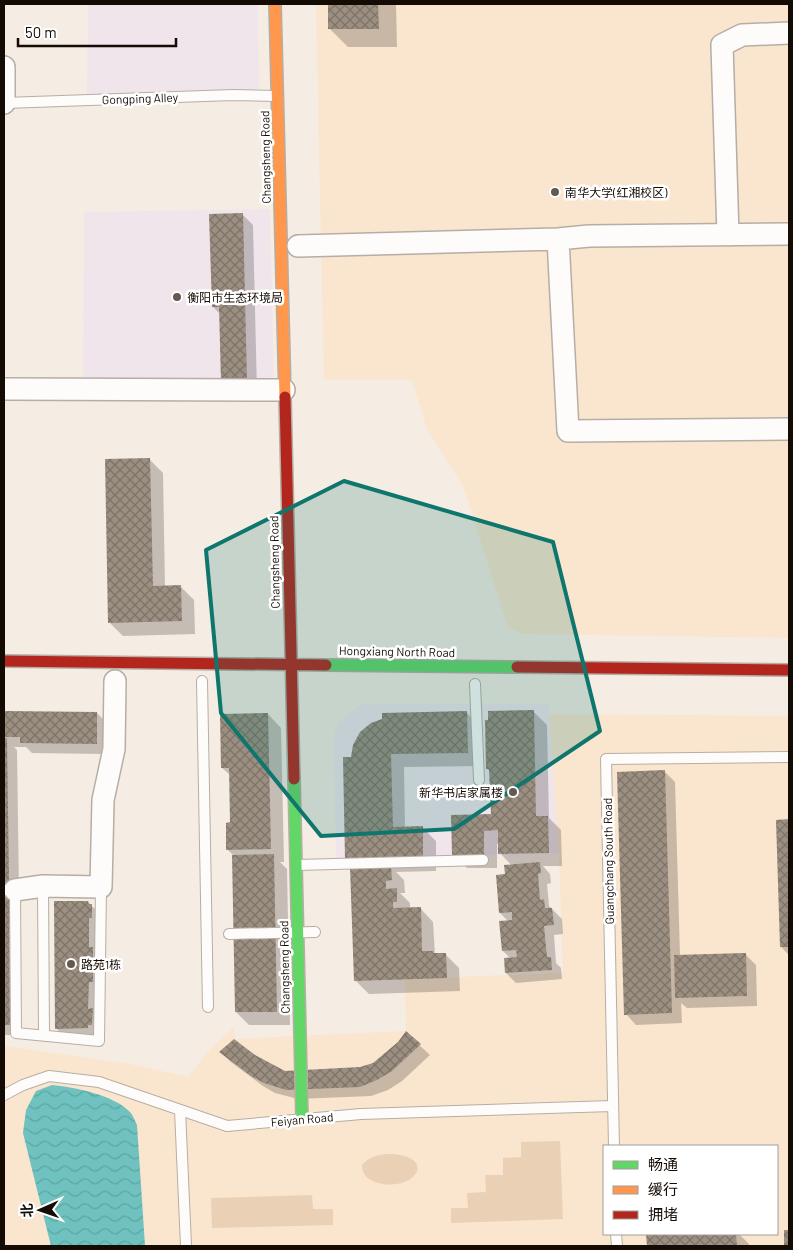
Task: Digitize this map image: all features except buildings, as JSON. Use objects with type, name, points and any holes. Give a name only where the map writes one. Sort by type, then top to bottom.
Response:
[{"type":"street","name":"Changsheng Road","points":[[275,4],[302,1119]]},
{"type":"street","points":[[728,235],[722,45],[742,35],[789,33]]},
{"type":"street","points":[[4,67],[4,103]]},
{"type":"street","points":[[298,246],[558,239],[589,236],[789,234]]},
{"type":"street","points":[[558,239],[568,431],[789,430]]},
{"type":"street","points":[[4,389],[284,390]]},
{"type":"street","name":"Hongxiang North Road","points":[[4,661],[789,670]]},
{"type":"street","points":[[9,890],[43,886],[101,887],[103,800],[114,749],[115,681]]},
{"type":"lane","name":"Gongping Alley","points":[[4,103],[233,95],[277,96]]},
{"type":"lane","points":[[202,681],[208,1006]]},
{"type":"lane","points":[[475,684],[479,780]]},
{"type":"lane","name":"Guangchang South Road","points":[[614,1145],[606,759],[789,756]]},
{"type":"lane","points":[[296,865],[483,860]]},
{"type":"lane","points":[[43,886],[44,1035]]},
{"type":"lane","points":[[9,890],[16,1033],[99,1041],[101,887]]},
{"type":"lane","points":[[229,934],[315,932]]},
{"type":"lane","name":"Feiyan Road","points":[[4,1095],[23,1085],[49,1076],[99,1082],[228,1126],[302,1119],[320,1113],[361,1114],[612,1106]]},
{"type":"lane","points":[[180,1110],[186,1246]]},
{"type":"highlighted area","points":[[344,481],[553,542],[600,731],[454,829],[321,836],[221,713],[206,550]]},
{"type":"shaded area","points":[[88,4],[258,4],[259,89],[87,95]]},
{"type":"shaded area","name":"南华大学(红湘校区)","points":[[316,4],[789,4],[789,638],[523,634],[508,628],[464,488],[427,429],[412,380],[324,380]]},
{"type":"shaded area","name":"衡阳市生态环境局","points":[[270,209],[274,385],[83,383],[84,212]]},
{"type":"shaded area","points":[[362,704],[549,704],[559,853],[336,860],[334,735],[339,723],[346,715]]},
{"type":"shaded area","points":[[549,714],[789,716],[789,1246],[4,1246],[4,1046],[130,1064],[188,1077],[207,1053],[234,1027],[235,1039],[406,1031],[405,979],[563,973],[559,853]]},
{"type":"shaded area","points":[[560,1141],[563,1219],[451,1223],[451,1208],[468,1208],[467,1193],[486,1192],[485,1175],[503,1175],[503,1158],[521,1157],[521,1142]]},
{"type":"shaded area","points":[[387,1154],[403,1156],[413,1160],[417,1166],[416,1173],[411,1179],[402,1183],[389,1185],[367,1178],[362,1165],[373,1157]]},
{"type":"shaded area","points":[[312,1195],[313,1209],[333,1209],[333,1225],[212,1228],[211,1198]]},
{"type":"water","points":[[52,1085],[82,1090],[104,1097],[123,1106],[132,1115],[137,1125],[145,1246],[51,1246],[23,1133],[26,1110],[36,1091]]},
{"type":"traffic: fast","points":[[326,665],[517,667]]},
{"type":"traffic: fast","points":[[294,779],[302,1119]]},
{"type":"traffic: slow","points":[[275,4],[285,397]]},
{"type":"traffic: jam","points":[[285,397],[294,779]]},
{"type":"traffic: jam","points":[[4,661],[326,665]]},
{"type":"traffic: jam","points":[[517,667],[789,670]]},
{"type":"place","name":"南华大学(红湘校区)","points":[[555,192]]},
{"type":"place","name":"衡阳市生态环境局","points":[[177,297]]},
{"type":"place","name":"新华书店家属楼","points":[[513,792]]},
{"type":"place","name":"路苑1栋","points":[[71,964]]}]
